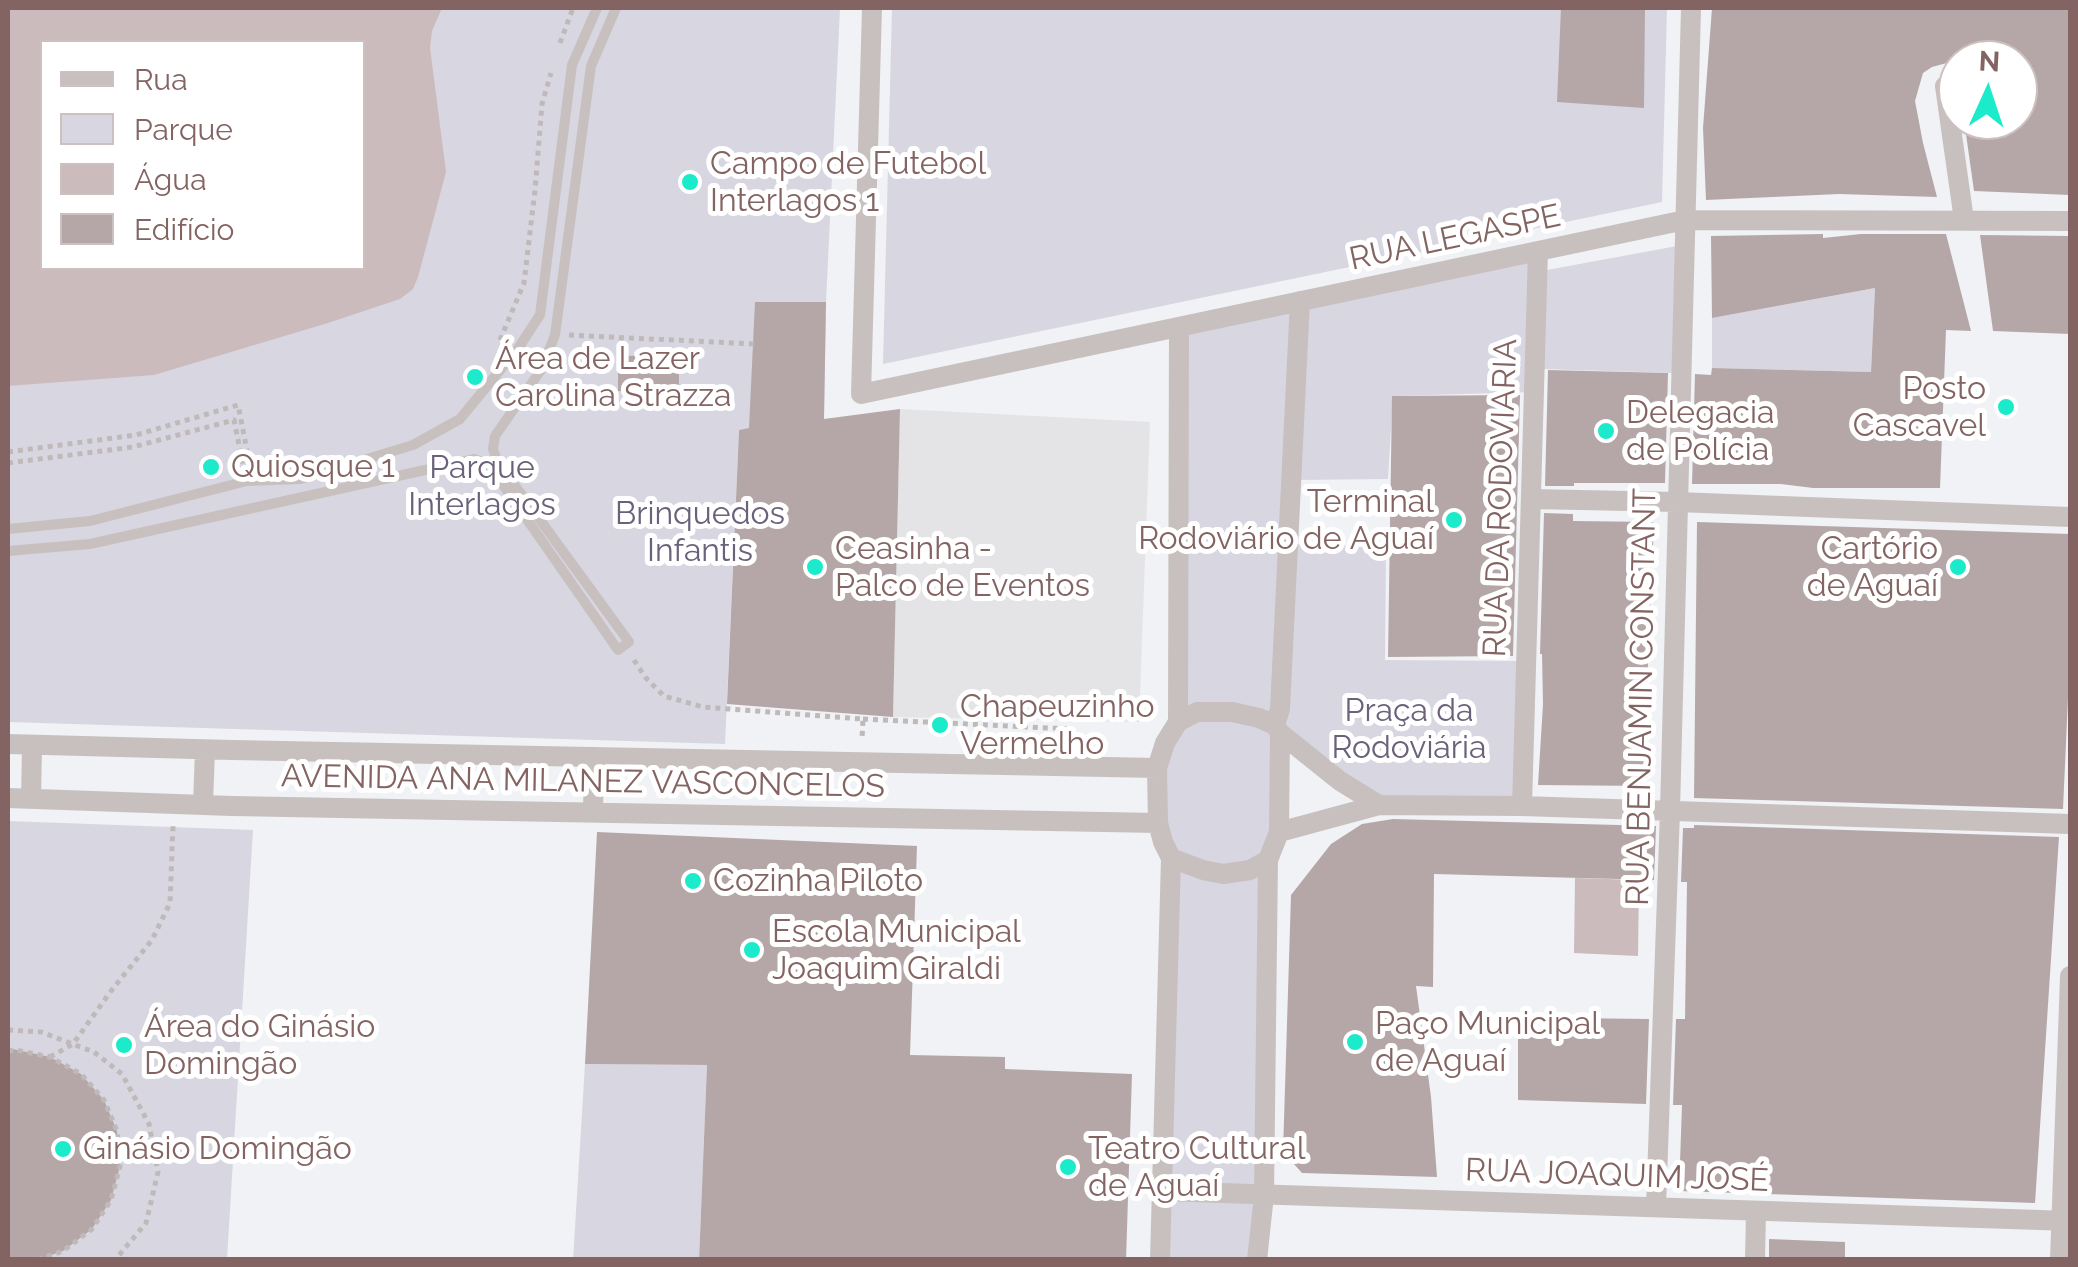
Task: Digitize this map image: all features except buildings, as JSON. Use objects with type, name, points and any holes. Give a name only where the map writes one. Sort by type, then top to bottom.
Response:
[{"type":"street","name":"RUA LEGASPE","points":[[872,8],[861,394],[1685,220],[2070,221]]},
{"type":"street","name":"RUA BENJAMIN CONSTANT","points":[[1656,1208],[1691,8]]},
{"type":"street","points":[[1953,140],[1964,220]]},
{"type":"street","name":"RUA DA RODOVIARIA","points":[[1522,806],[1538,251]]},
{"type":"street","points":[[1257,1260],[1264,1194],[1268,860],[1280,832],[1277,729],[1300,301]]},
{"type":"street","points":[[1178,722],[1179,327]]},
{"type":"street","points":[[1531,499],[2070,517]]},
{"type":"street","points":[[1160,1260],[1171,858],[1158,823],[1157,768],[1164,743],[1178,722],[1197,712],[1232,712],[1259,718],[1340,781],[1379,805]]},
{"type":"street","name":"AVENIDA ANA MILANEZ VASCONCELOS","points":[[8,744],[1157,768]]},
{"type":"street","points":[[31,799],[32,744]]},
{"type":"street","points":[[203,804],[205,750]]},
{"type":"street","points":[[593,812],[594,758]]},
{"type":"street","name":"AVENIDA ANA MILANEZ VASCONCELOS","points":[[8,798],[1158,823]]},
{"type":"street","points":[[1280,832],[1379,805],[2070,824]]},
{"type":"street","points":[[1171,858],[1223,874],[1250,870],[1268,860]]},
{"type":"street","points":[[2060,1260],[2066,1221],[2070,976]]},
{"type":"street","name":"RUA JOAQUIM JOSÉ","points":[[1160,1191],[2066,1221]]},
{"type":"street","points":[[1754,1260],[1756,1210]]},
{"type":"lane","points":[[8,529],[124,514],[249,476],[301,478],[414,445],[460,419],[540,315],[572,64],[597,8]]},
{"type":"lane","points":[[8,551],[90,544],[475,460],[489,465],[618,650],[629,642],[493,449],[495,436],[541,370],[555,335],[591,66],[616,8]]},
{"type":"path","points":[[556,55],[573,8]]},
{"type":"path","points":[[496,349],[524,283],[542,104],[552,71]]},
{"type":"path","points":[[555,335],[754,344]]},
{"type":"path","points":[[8,452],[136,435],[238,405],[249,476]]},
{"type":"path","points":[[8,463],[134,447],[234,420],[249,476]]},
{"type":"path","points":[[624,646],[664,696],[704,707],[1071,729],[1068,766]]},
{"type":"path","points":[[862,762],[863,719]]},
{"type":"path","points":[[50,1056],[73,1044],[152,940],[170,903],[175,804]]},
{"type":"path","points":[[8,1030],[41,1032],[94,1052],[122,1074],[149,1124],[158,1172],[146,1223],[115,1260]]},
{"type":"path","points":[[8,1051],[50,1056],[80,1074],[104,1100],[117,1132],[120,1166],[111,1200],[92,1228],[63,1250],[37,1260]]},
{"type":"shaded area","points":[[900,409],[1150,422],[1139,722],[893,717]]},
{"type":"green space","name":"Parque Interlagos","points":[[8,8],[840,8],[824,417],[739,430],[725,744],[8,722]]},
{"type":"green space","points":[[892,8],[1667,8],[1662,202],[883,364]]},
{"type":"green space","points":[[1677,246],[1674,373],[1541,369],[1547,270]]},
{"type":"green space","points":[[1538,251],[1534,392],[1393,396],[1388,479],[1298,480],[1306,310]]},
{"type":"green space","points":[[1875,288],[1871,372],[1712,368],[1712,318]]},
{"type":"green space","points":[[1295,312],[1273,719],[1182,715],[1188,333]]},
{"type":"green space","name":"Praça da Rodoviária","points":[[1294,544],[1386,547],[1385,660],[1520,661],[1518,802],[1381,798],[1342,774],[1281,725]]},
{"type":"green space","points":[[1196,715],[1271,727],[1277,782],[1267,856],[1223,871],[1174,855],[1165,840],[1167,745]]},
{"type":"green space","name":"Área do Ginásio Domingão","points":[[8,821],[253,830],[227,1259],[8,1260]]},
{"type":"green space","points":[[1173,863],[1262,868],[1259,1195],[1250,1259],[1167,1260]]},
{"type":"green space","points":[[585,1064],[707,1065],[699,1259],[573,1260]]},
{"type":"water","points":[[8,8],[442,8],[430,48],[446,172],[413,289],[400,299],[328,323],[154,375],[8,386]]},
{"type":"water","points":[[1575,878],[1639,880],[1638,956],[1574,953]]},
{"type":"place","name":"Campo de Futebol Interlagos 1","points":[[690,182]]},
{"type":"place","name":"Área de Lazer Carolina Strazza","points":[[475,377]]},
{"type":"place","name":"Posto Cascavel","points":[[2006,407]]},
{"type":"place","name":"Delegacia de Polícia","points":[[1606,431]]},
{"type":"place","name":"Quiosque 1","points":[[211,467]]},
{"type":"place","name":"Terminal Rodoviário de Aguaí","points":[[1454,520]]},
{"type":"place","name":"Ceasinha - Palco de Eventos","points":[[815,567]]},
{"type":"place","name":"Cartório de Aguaí","points":[[1958,567]]},
{"type":"place","name":"Chapeuzinho Vermelho","points":[[940,725]]},
{"type":"place","name":"Cozinha Piloto","points":[[693,881]]},
{"type":"place","name":"Escola Municipal Joaquim Giraldi","points":[[752,950]]},
{"type":"place","name":"Paço Municipal de Aguaí","points":[[1355,1042]]},
{"type":"place","name":"Área do Ginásio Domingão","points":[[124,1045]]},
{"type":"place","name":"Ginásio Domingão","points":[[63,1149]]},
{"type":"place","name":"Teatro Cultural de Aguaí","points":[[1068,1167]]},
{"type":"park label","name":"Brinquedos Infantis","points":[[700,532]]}]
